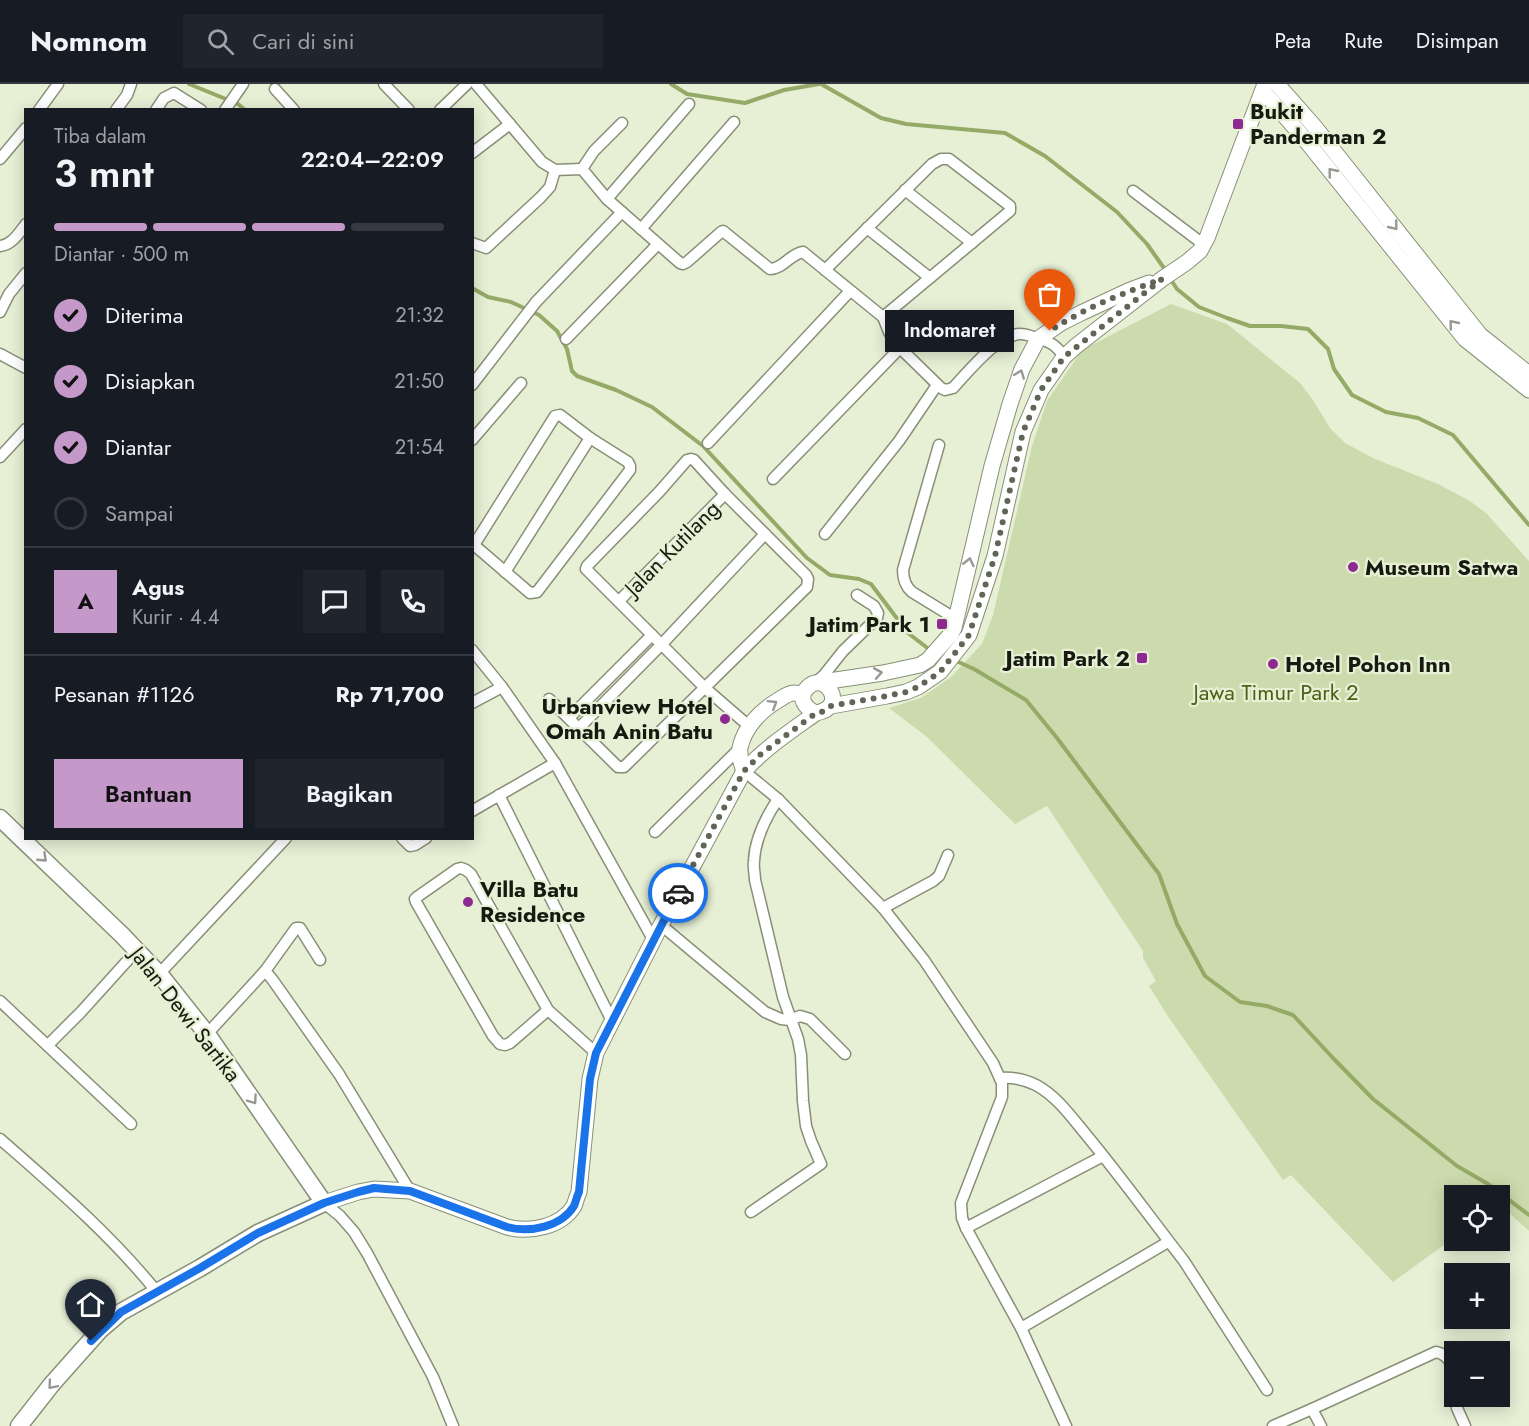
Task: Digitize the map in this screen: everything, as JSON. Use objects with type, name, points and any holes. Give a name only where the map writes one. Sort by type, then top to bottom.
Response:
[{"type":"main road","points":[[19,1426],[52,1384],[100,1330],[121,1312],[258,1233],[324,1203],[374,1188],[410,1191],[518,1230],[550,1225],[569,1212],[579,1192],[590,1079],[596,1053],[661,925],[744,771],[761,754],[816,713],[825,711],[831,706],[906,692],[918,687],[940,672],[969,635],[995,556],[1023,432],[1041,390],[1064,357],[1200,251],[1252,114],[1268,86],[1303,136],[1465,339],[1488,343],[1529,374]]},
{"type":"main road","points":[[816,713],[808,710],[803,703],[803,694],[807,687],[920,665],[930,658],[953,630],[992,466],[1010,404],[1022,369],[1038,339],[1061,323],[1128,291],[1167,276]]},
{"type":"main road","points":[[1477,341],[1529,390]]},
{"type":"main road","points":[[819,683],[830,689],[833,697],[831,706]]},
{"type":"main road","points":[[744,771],[740,759],[740,748],[750,727],[763,710],[795,693],[803,694]]},
{"type":"main road","name":"Jalan Dewi Sartika","points":[[0,818],[72,886],[159,974],[207,1034],[324,1203]]},
{"type":"street","points":[[40,108],[58,84]]},
{"type":"street","points":[[117,108],[127,95],[131,84]]},
{"type":"street","points":[[230,104],[243,84]]},
{"type":"street","points":[[384,84],[402,107]]},
{"type":"street","points":[[442,108],[467,84]]},
{"type":"street","points":[[476,84],[548,167],[555,170],[582,169]]},
{"type":"street","points":[[274,86],[292,108]]},
{"type":"street","points":[[157,108],[164,98],[174,93],[198,108]]},
{"type":"street","points":[[607,199],[689,104]]},
{"type":"street","points":[[641,229],[734,122]]},
{"type":"street","points":[[582,169],[594,151],[622,123]]},
{"type":"street","points":[[474,151],[510,124]]},
{"type":"street","points":[[0,159],[24,132]]},
{"type":"street","points":[[825,270],[932,164],[945,158],[1010,206],[1010,212],[883,317]]},
{"type":"street","points":[[582,169],[607,199],[683,264],[718,232],[723,231],[770,269],[776,269],[802,252],[883,317],[891,336],[900,348],[937,385],[945,390],[953,388],[995,345],[1006,337],[1021,334],[1053,344],[1064,357]]},
{"type":"street","points":[[474,244],[486,248],[523,215],[550,187],[555,170]]},
{"type":"street","points":[[905,190],[972,243]]},
{"type":"street","points":[[1133,191],[1203,244]]},
{"type":"street","points":[[474,382],[535,304],[622,212]]},
{"type":"street","points":[[0,246],[14,240],[24,227]]},
{"type":"street","points":[[867,228],[930,278]]},
{"type":"street","points":[[566,339],[658,244]]},
{"type":"street","points":[[0,312],[9,294],[24,275]]},
{"type":"street","points":[[708,443],[850,291]]},
{"type":"street","points":[[772,478],[900,348]]},
{"type":"street","points":[[0,354],[24,367]]},
{"type":"street","points":[[474,438],[521,382]]},
{"type":"street","points":[[825,534],[899,441],[937,385]]},
{"type":"street","points":[[474,542],[555,416],[560,415],[590,438],[628,462],[630,470],[537,592],[530,593],[474,545]]},
{"type":"street","points":[[0,457],[24,431]]},
{"type":"street","points":[[506,572],[590,438]]},
{"type":"street","points":[[939,445],[903,570],[903,577],[908,589],[956,619]]},
{"type":"street","points":[[549,699],[618,767],[624,767],[705,688],[807,587],[806,575],[691,459],[687,460],[586,569],[705,688],[750,727]]},
{"type":"street","name":"Jalan Kutilang","points":[[619,602],[725,494]]},
{"type":"street","points":[[579,728],[662,645],[765,534]]},
{"type":"street","points":[[819,683],[843,651],[877,618],[878,613],[874,606],[857,595]]},
{"type":"street","points":[[569,718],[652,634]]},
{"type":"street","points":[[474,652],[502,687],[555,763],[654,941]]},
{"type":"street","points":[[474,702],[502,687]]},
{"type":"street","points":[[655,832],[740,748]]},
{"type":"street","points":[[474,810],[555,763]]},
{"type":"street","points":[[744,771],[778,799],[883,908],[924,960],[993,1063],[1003,1089],[1000,1106],[961,1203],[962,1218],[1021,1328],[1066,1426]]},
{"type":"street","points":[[499,795],[612,1021]]},
{"type":"street","points":[[751,1212],[821,1164],[806,1126],[798,1040],[783,997],[755,880],[753,862],[764,823],[778,799]]},
{"type":"street","points":[[159,974],[284,840]]},
{"type":"street","points":[[404,840],[410,846],[423,840]]},
{"type":"street","points":[[883,908],[933,881],[939,876],[948,855]]},
{"type":"street","points":[[548,1010],[510,1043],[500,1044],[493,1036],[416,899],[457,869],[461,867],[466,870],[548,1010],[596,1053]]},
{"type":"street","points":[[661,925],[765,1012],[781,1019],[790,1020],[800,1016],[810,1019],[845,1054]]},
{"type":"street","points":[[207,1034],[265,971],[296,928],[300,928],[320,960]]},
{"type":"street","points":[[48,1045],[136,950]]},
{"type":"street","points":[[265,971],[339,1074],[410,1191]]},
{"type":"street","points":[[0,1001],[131,1124]]},
{"type":"street","points":[[1000,1078],[1014,1077],[1023,1080],[1047,1092],[1060,1103],[1184,1261],[1267,1390]]},
{"type":"street","points":[[0,1139],[110,1238],[157,1292]]},
{"type":"street","points":[[966,1228],[1103,1156]]},
{"type":"street","points":[[324,1203],[354,1232],[367,1253],[433,1377],[453,1426]]},
{"type":"street","points":[[1021,1328],[1168,1242]]},
{"type":"street","points":[[1273,1426],[1436,1352],[1444,1355]]},
{"type":"street","points":[[1457,1407],[1465,1426]]},
{"type":"street","points":[[1312,1409],[1321,1426]]},
{"type":"green space","name":"Jawa Timur Park 2","points":[[1171,304],[1227,324],[1300,383],[1330,428],[1345,443],[1375,459],[1438,484],[1470,501],[1487,514],[1529,561],[1529,1231],[1510,1214],[1510,1185],[1444,1185],[1444,1245],[1393,1282],[1291,1175],[1283,1180],[1169,1018],[1149,986],[1156,981],[1143,958],[1143,951],[1047,806],[1015,824],[927,737],[889,708],[921,698],[951,677],[982,644],[993,615],[1032,446],[1047,401],[1082,350]]},
{"type":"waterway","points":[[189,84],[243,108]]},
{"type":"waterway","points":[[671,84],[687,94],[745,103],[784,90],[819,84]]},
{"type":"waterway","points":[[821,84],[881,118],[906,124],[1005,133],[1045,156],[1117,212],[1147,244],[1166,271]]},
{"type":"waterway","points":[[1169,277],[1177,289],[1199,307],[1227,318],[1250,326],[1308,329],[1328,349],[1334,369],[1352,395],[1386,412],[1418,418],[1453,435],[1529,525]]},
{"type":"waterway","points":[[474,289],[488,297],[511,302],[539,315],[557,331],[567,349],[572,371],[577,376],[616,390],[652,407],[703,446],[807,558],[830,575],[859,579],[871,584],[908,633],[930,650]]},
{"type":"waterway","points":[[954,660],[974,669],[1026,700],[1057,738],[1159,874],[1177,924],[1205,976],[1240,1002],[1267,1006],[1293,1015],[1373,1099],[1457,1166],[1488,1184],[1529,1215]]},
{"type":"way so far","points":[[678,893],[744,771],[761,754],[816,713],[825,711],[831,706],[906,692],[918,687],[935,677],[959,648],[969,635],[995,556],[1023,432],[1041,390],[1064,357],[1162,279],[1128,291],[1061,323],[1050,331]]},
{"type":"place","name":"Bukit Panderman 2","points":[[1238,124]]},
{"type":"place","name":"Indomaret","points":[[1050,331]]},
{"type":"place","name":"Museum Satwa","points":[[1353,567]]},
{"type":"place","name":"Jatim Park 1","points":[[942,624]]},
{"type":"place","name":"Jatim Park 2","points":[[1142,658]]},
{"type":"place","name":"Hotel Pohon Inn","points":[[1273,664]]},
{"type":"place","name":"Urbanview Hotel Omah Anin Batu","points":[[725,719]]},
{"type":"place","name":"Villa Batu Residence","points":[[468,902]]},
{"type":"route","points":[[91,1341],[121,1312],[258,1233],[324,1203],[358,1192],[374,1188],[410,1191],[518,1230],[550,1225],[560,1219],[575,1204],[579,1192],[590,1079],[596,1053],[678,893]]}]
